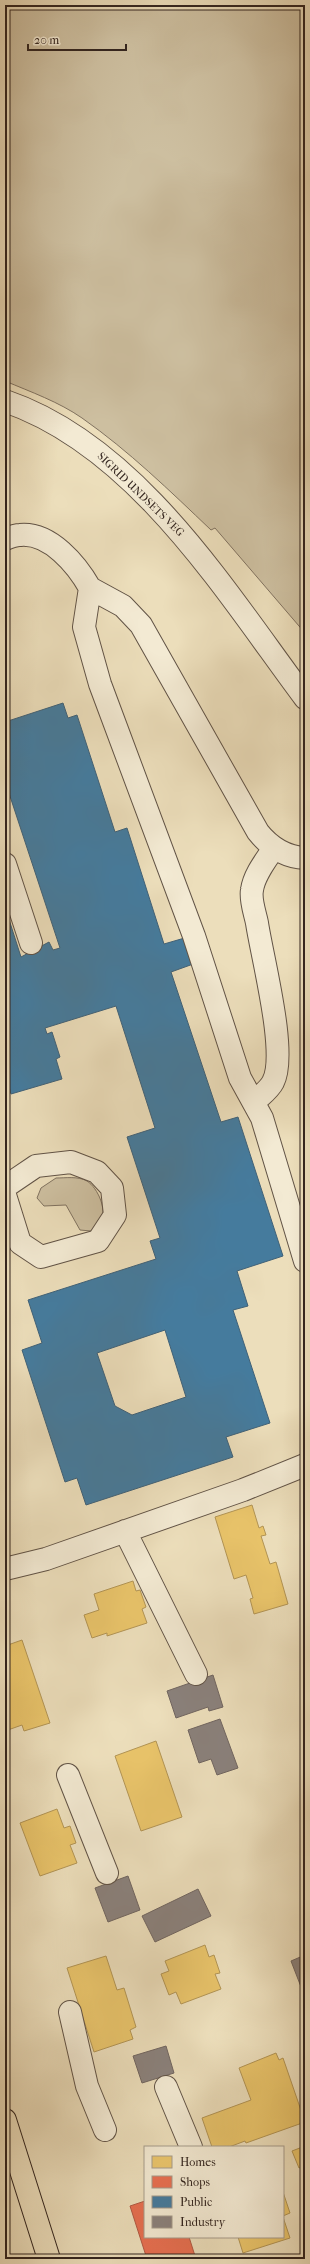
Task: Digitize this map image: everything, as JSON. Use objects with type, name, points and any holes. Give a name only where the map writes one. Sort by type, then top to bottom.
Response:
[{"type":"main road","points":[[5,2120],[49,2259]]},
{"type":"street","name":"SIGRID UNDSETS VEG","points":[[5,401],[55,423],[105,457],[176,527],[305,698]]},
{"type":"street","points":[[5,539],[21,534],[50,542],[64,554],[82,574],[90,588],[123,606],[141,625],[248,817],[265,840],[274,848],[280,852],[305,858]]},
{"type":"street","points":[[90,588],[84,626],[100,684],[194,936],[240,1078],[262,1118],[304,1256]]},
{"type":"street","points":[[254,1102],[268,1089],[273,1082],[276,1073],[277,1050],[270,987],[261,951],[251,891],[262,866],[274,848]]},
{"type":"street","points":[[5,864],[31,943]]},
{"type":"street","points":[[5,1187],[36,1166],[71,1162],[97,1172],[112,1188],[115,1215],[98,1241],[41,1257],[13,1237],[5,1195]]},
{"type":"street","points":[[5,1569],[46,1559],[243,1490],[305,1465]]},
{"type":"street","points":[[125,1531],[196,1674]]},
{"type":"street","points":[[68,1775],[107,1873]]},
{"type":"street","points":[[70,2012],[87,2086],[105,2130]]},
{"type":"street","points":[[166,2087],[191,2146]]},
{"type":"shaded area","points":[[5,5],[305,5],[305,633],[215,528],[211,530],[133,458],[73,412],[5,381]]},
{"type":"shaded area","points":[[56,1178],[80,1178],[87,1181],[95,1189],[101,1200],[103,1212],[100,1222],[91,1231],[80,1230],[66,1205],[44,1206],[37,1198],[41,1188]]},
{"type":"building: Homes","points":[[252,1505],[259,1528],[263,1526],[266,1535],[261,1536],[270,1564],[276,1562],[288,1604],[254,1614],[250,1599],[253,1598],[246,1575],[234,1579],[215,1517]]},
{"type":"building: Homes","points":[[133,1581],[136,1591],[140,1590],[146,1607],[142,1609],[147,1623],[107,1636],[107,1633],[92,1638],[84,1615],[99,1610],[94,1594]]},
{"type":"building: Homes","points":[[22,1640],[50,1723],[24,1731],[22,1725],[5,1731],[5,1646]]},
{"type":"building: Homes","points":[[156,1741],[182,1817],[141,1831],[115,1756]]},
{"type":"building: Homes","points":[[57,1809],[64,1828],[70,1826],[76,1843],[70,1845],[77,1863],[40,1876],[20,1823]]},
{"type":"building: Homes","points":[[205,1945],[209,1957],[214,1955],[220,1973],[215,1974],[221,1989],[181,2004],[176,1992],[169,1995],[161,1974],[169,1971],[165,1961]]},
{"type":"building: Homes","points":[[106,1956],[117,1990],[124,1988],[136,2027],[130,2030],[133,2039],[94,2052],[67,1968]]},
{"type":"building: Homes","points":[[276,2053],[279,2060],[283,2058],[305,2122],[246,2143],[245,2141],[232,2146],[212,2146],[202,2118],[251,2100],[239,2068]]},
{"type":"building: Homes","points":[[305,2146],[305,2166],[299,2168],[292,2151]]},
{"type":"building: Homes","points":[[284,2195],[290,2213],[284,2216]]},
{"type":"building: Homes","points":[[284,2220],[290,2238],[243,2253],[238,2238],[284,2238]]},
{"type":"building: Shops","points":[[144,2201],[144,2238],[189,2238],[196,2259],[147,2259],[130,2206]]},
{"type":"building: Public","points":[[63,703],[68,718],[77,715],[115,832],[127,828],[164,944],[188,937],[196,963],[171,972],[221,1122],[238,1117],[283,1256],[237,1271],[248,1306],[233,1310],[270,1423],[226,1437],[233,1457],[86,1505],[77,1478],[65,1482],[22,1350],[42,1343],[28,1300],[156,1259],[150,1241],[160,1238],[127,1137],[155,1128],[116,1006],[45,1028],[47,1034],[52,1032],[60,1057],[56,1059],[62,1079],[11,1094],[9,1087],[6,1088],[5,907],[21,957],[49,942],[53,950],[60,948],[5,781],[5,722]],"holes":[[[165,1330],[186,1397],[132,1415],[115,1406],[97,1353]]]},
{"type":"building: Industry","points":[[213,1675],[223,1707],[209,1711],[208,1707],[176,1718],[167,1691]]},
{"type":"building: Industry","points":[[220,1719],[238,1768],[217,1775],[211,1759],[199,1763],[188,1730]]},
{"type":"building: Industry","points":[[128,1876],[140,1910],[108,1922],[95,1888]]},
{"type":"building: Industry","points":[[198,1889],[211,1916],[155,1942],[142,1916]]},
{"type":"building: Industry","points":[[305,1955],[305,1992],[303,1992],[291,1961]]},
{"type":"building: Industry","points":[[166,2046],[174,2073],[142,2083],[133,2056]]}]
